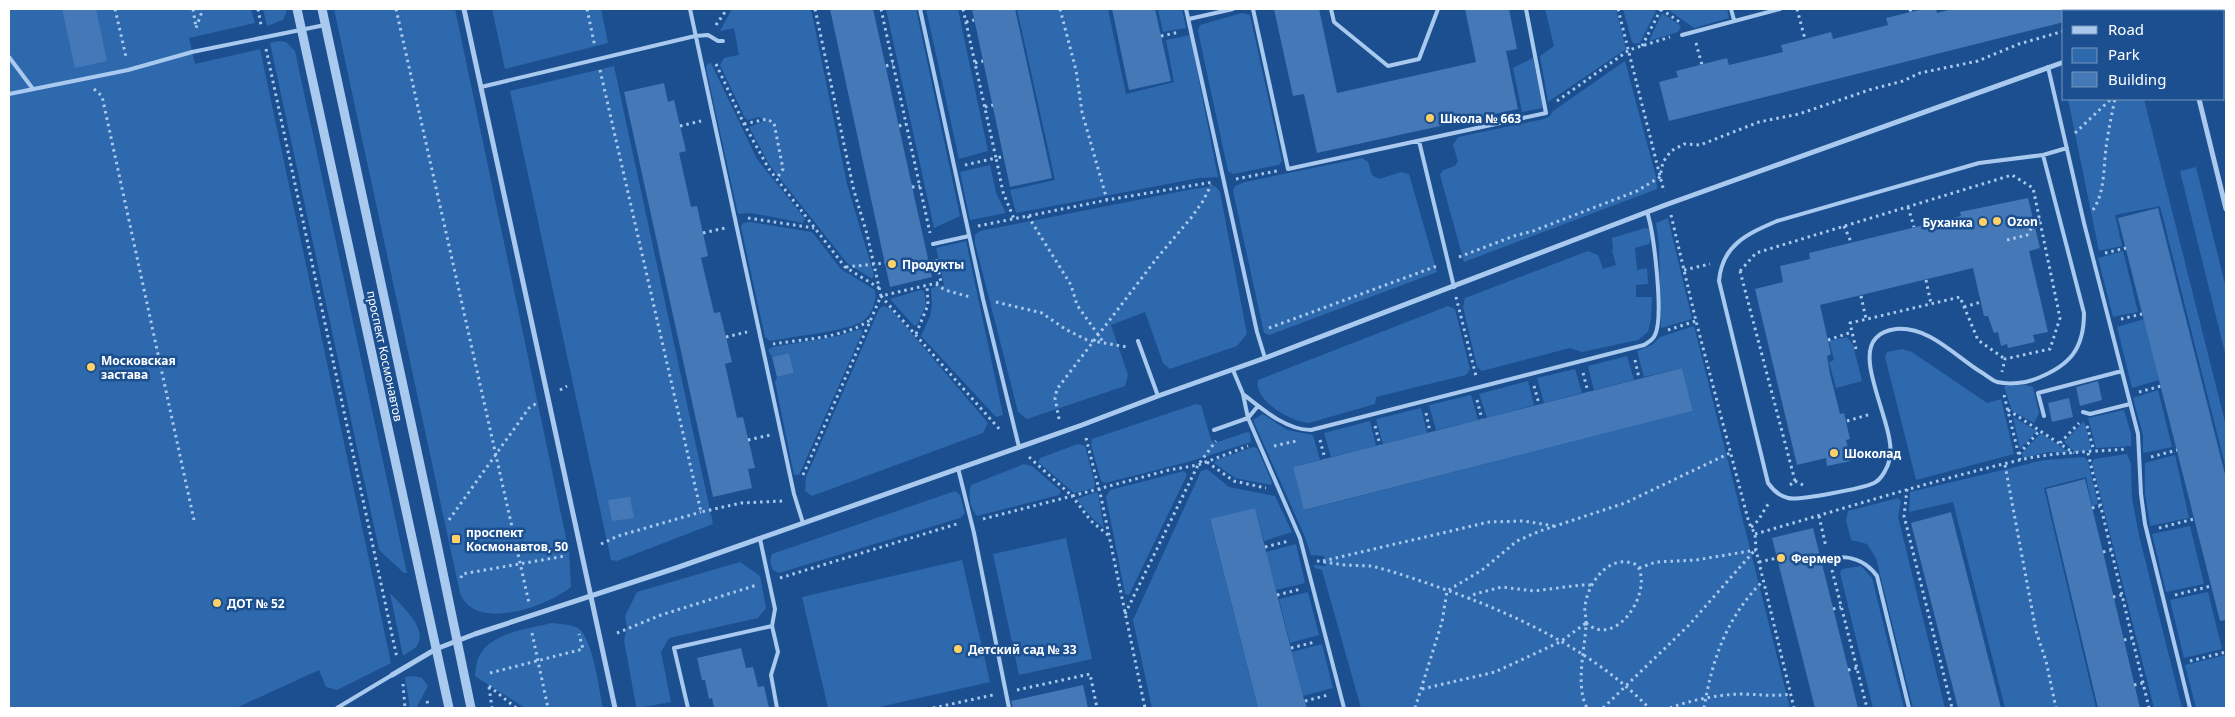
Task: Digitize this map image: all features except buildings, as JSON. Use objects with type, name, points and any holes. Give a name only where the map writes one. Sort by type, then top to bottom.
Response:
[{"type":"street","name":"проспект Космонавтов","points":[[298,9],[449,708]]},
{"type":"street","name":"проспект Космонавтов","points":[[322,9],[471,708]]},
{"type":"street","points":[[464,9],[615,708]]},
{"type":"street","points":[[392,675],[436,649],[532,614],[760,539],[1082,425],[1454,287],[1668,204],[2062,63]]},
{"type":"street","points":[[2199,100],[2226,209]]},
{"type":"lane","points":[[690,9],[794,494],[804,523]]},
{"type":"lane","points":[[920,9],[983,299],[1019,447]]},
{"type":"lane","points":[[1186,9],[1257,332],[1265,358]]},
{"type":"lane","points":[[1189,19],[1233,9]]},
{"type":"lane","points":[[1253,9],[1288,168],[1546,113],[1526,9]]},
{"type":"lane","points":[[1331,9],[1334,22],[1388,66],[1419,59],[1438,9]]},
{"type":"lane","points":[[1731,9],[1734,20]]},
{"type":"lane","points":[[1682,34],[1780,9]]},
{"type":"lane","points":[[9,94],[128,70],[192,52],[325,25]]},
{"type":"lane","points":[[481,87],[696,36],[708,34],[718,41],[723,41]]},
{"type":"lane","points":[[9,57],[33,89]]},
{"type":"lane","points":[[2048,67],[2084,223],[2138,434],[2141,494],[2146,531],[2190,708]]},
{"type":"lane","points":[[1419,141],[1454,287]]},
{"type":"lane","points":[[2043,155],[2084,313],[2084,326],[2080,342],[2070,360],[2058,370],[2032,381],[2019,383],[1996,382],[1961,360],[1928,334],[1904,328],[1881,333],[1871,342],[1868,357],[1890,441],[1890,456],[1885,470],[1874,483],[1797,500],[1778,493],[1768,483],[1720,281],[1724,258],[1731,249],[1743,238],[1758,229],[1786,218],[1979,163],[2043,155],[2067,148]]},
{"type":"lane","points":[[1242,394],[1258,406],[1301,430],[1317,428],[1644,345],[1652,341],[1656,334],[1657,278],[1655,246],[1647,212]]},
{"type":"lane","points":[[933,244],[969,236]]},
{"type":"lane","points":[[1138,341],[1158,396]]},
{"type":"lane","points":[[1233,370],[1248,418],[1300,538],[1344,708]]},
{"type":"lane","points":[[2044,416],[2038,393],[2122,371]]},
{"type":"lane","points":[[2083,412],[2090,414],[2130,404]]},
{"type":"lane","points":[[1214,430],[1248,418],[1258,406]]},
{"type":"lane","points":[[958,468],[1010,708]]},
{"type":"lane","points":[[760,539],[775,609],[772,626],[778,652],[771,675],[777,708]]},
{"type":"lane","points":[[1829,558],[1860,559],[1869,565],[1877,576],[1909,708]]},
{"type":"lane","points":[[688,708],[674,648],[772,626]]},
{"type":"lane","points":[[337,708],[392,675]]},
{"type":"path","points":[[115,9],[128,70]]},
{"type":"path","points":[[192,9],[196,28],[203,9]]},
{"type":"path","points":[[258,9],[400,669],[405,708]]},
{"type":"path","points":[[396,9],[530,604]]},
{"type":"path","points":[[587,9],[700,512]]},
{"type":"path","points":[[708,34],[726,9]]},
{"type":"path","points":[[794,494],[881,296],[867,234],[854,191],[815,9]]},
{"type":"path","points":[[881,9],[941,282],[881,296]]},
{"type":"path","points":[[963,9],[1003,192],[1014,219]]},
{"type":"path","points":[[1060,9],[1076,70],[1082,112],[1107,200]]},
{"type":"path","points":[[1618,9],[1730,452],[1751,527],[1755,534],[1756,550],[1794,708]]},
{"type":"path","points":[[1641,46],[1661,9],[1693,32],[1702,65]]},
{"type":"path","points":[[1797,9],[1805,38]]},
{"type":"path","points":[[966,22],[974,20]]},
{"type":"path","points":[[1161,36],[1191,30]]},
{"type":"path","points":[[1257,332],[1637,191],[1660,177],[1663,162],[1671,151],[1684,144],[1700,145],[1759,122],[1799,114],[1872,89],[1903,81],[1920,73],[1978,61],[2019,44],[2062,32]]},
{"type":"path","points":[[1546,109],[1629,50],[1682,34]]},
{"type":"path","points":[[713,57],[744,124],[777,178],[844,267],[880,289]]},
{"type":"path","points":[[975,63],[983,61]]},
{"type":"path","points":[[886,66],[893,64]]},
{"type":"path","points":[[83,79],[102,96],[194,520]]},
{"type":"path","points":[[2065,139],[2082,128],[2110,100]]},
{"type":"path","points":[[2084,223],[2098,203],[2100,196],[2106,142],[2115,100]]},
{"type":"path","points":[[984,107],[993,105]]},
{"type":"path","points":[[680,126],[714,119]]},
{"type":"path","points":[[744,124],[767,119],[774,123],[783,169],[777,178]]},
{"type":"path","points":[[899,126],[906,124]]},
{"type":"path","points":[[954,167],[1001,157]]},
{"type":"path","points":[[968,228],[1107,200],[1225,181],[1288,168]]},
{"type":"path","points":[[1795,481],[1740,271],[1756,253],[2012,175],[2033,188],[2060,318],[2050,349],[2005,359],[1978,340],[1960,297],[1850,323],[1856,350]]},
{"type":"path","points":[[1060,432],[1055,398],[1058,389],[1195,212],[1203,201],[1212,182]]},
{"type":"path","points":[[912,187],[920,186]]},
{"type":"path","points":[[1908,207],[1914,227]]},
{"type":"path","points":[[1028,216],[1071,286],[1077,306],[1098,336],[1106,344]]},
{"type":"path","points":[[735,220],[749,218],[815,228]]},
{"type":"path","points":[[2008,240],[2027,235],[2036,221],[2040,220]]},
{"type":"path","points":[[704,233],[736,226]]},
{"type":"path","points":[[1844,226],[1851,242]]},
{"type":"path","points":[[2093,256],[2126,248]]},
{"type":"path","points":[[844,267],[874,266],[885,263]]},
{"type":"path","points":[[1926,280],[1931,304]]},
{"type":"path","points":[[936,284],[945,290],[1033,309],[1054,320],[1077,336],[1106,344],[1140,347]]},
{"type":"path","points":[[916,334],[928,305],[927,286]]},
{"type":"path","points":[[1454,287],[1480,387]]},
{"type":"path","points":[[881,296],[999,428],[1072,496],[1091,521],[1108,535]]},
{"type":"path","points":[[1861,296],[1866,319]]},
{"type":"path","points":[[1964,306],[1981,302]]},
{"type":"path","points":[[2110,322],[2142,314]]},
{"type":"path","points":[[762,346],[839,333],[871,320]]},
{"type":"path","points":[[1656,334],[1696,321]]},
{"type":"path","points":[[726,337],[759,329]]},
{"type":"path","points":[[1828,340],[1852,332]]},
{"type":"path","points":[[1632,348],[1640,378]]},
{"type":"path","points":[[2000,382],[2005,359]]},
{"type":"path","points":[[1580,361],[1588,392]]},
{"type":"path","points":[[1531,374],[1539,404]]},
{"type":"path","points":[[449,520],[529,408],[567,386]]},
{"type":"path","points":[[2128,394],[2161,386]]},
{"type":"path","points":[[1474,388],[1482,419]]},
{"type":"path","points":[[1422,401],[1430,432]]},
{"type":"path","points":[[1870,405],[1874,422]]},
{"type":"path","points":[[2020,460],[2007,410],[2060,443],[2074,454]]},
{"type":"path","points":[[1372,414],[1380,445]]},
{"type":"path","points":[[1847,421],[1872,414]]},
{"type":"path","points":[[2060,443],[2085,419],[2094,452]]},
{"type":"path","points":[[1082,425],[1099,489],[1145,708]]},
{"type":"path","points":[[1125,614],[1198,464],[1216,443],[1221,428]]},
{"type":"path","points":[[1317,428],[1325,459]]},
{"type":"path","points":[[1261,450],[1296,442],[1301,430]]},
{"type":"path","points":[[2019,454],[2040,430]]},
{"type":"path","points":[[748,440],[781,433]]},
{"type":"path","points":[[617,633],[661,614],[958,523],[971,522],[1198,464],[1258,443]]},
{"type":"path","points":[[1755,534],[1907,489],[2020,460],[2138,448]]},
{"type":"path","points":[[2139,460],[2177,450]]},
{"type":"path","points":[[1415,708],[1442,622],[1447,591],[1482,570],[1517,541],[1555,526],[1625,503],[1680,478],[1730,452]]},
{"type":"path","points":[[2088,453],[2149,708]]},
{"type":"path","points":[[1206,461],[1234,481],[1279,491]]},
{"type":"path","points":[[2005,464],[2036,631],[2046,661],[2056,708]]},
{"type":"path","points":[[1751,527],[1757,523],[1763,509],[1778,493],[1795,481]]},
{"type":"path","points":[[1795,481],[1808,487]]},
{"type":"path","points":[[1907,489],[1904,516],[1952,708]]},
{"type":"path","points":[[601,544],[618,536],[700,512],[742,503],[796,500]]},
{"type":"path","points":[[2092,508],[2100,506]]},
{"type":"path","points":[[1818,516],[1867,708]]},
{"type":"path","points":[[2146,531],[2194,519]]},
{"type":"path","points":[[1306,562],[1321,561],[1489,522],[1515,521],[1555,526]]},
{"type":"path","points":[[1265,547],[1300,538]]},
{"type":"path","points":[[1639,568],[1656,562],[1696,560],[1756,550]]},
{"type":"path","points":[[1603,708],[1689,625],[1756,550]]},
{"type":"path","points":[[2102,552],[2111,550]]},
{"type":"path","points":[[1913,552],[1918,551]]},
{"type":"path","points":[[461,584],[462,574],[521,566],[565,556]]},
{"type":"path","points":[[1759,562],[1777,558]]},
{"type":"path","points":[[1321,561],[1345,565],[1372,566],[1447,591],[1526,622],[1582,654],[1625,686],[1649,708]]},
{"type":"path","points":[[1586,623],[1595,629],[1603,631],[1614,628],[1624,620],[1638,599],[1641,576],[1639,568],[1631,562],[1615,563],[1603,571],[1591,586],[1585,606],[1586,623],[1582,654],[1583,694],[1588,708]]},
{"type":"path","points":[[1704,708],[1714,662],[1727,629],[1741,605],[1763,581]]},
{"type":"path","points":[[1468,599],[1475,594],[1502,587],[1534,591],[1575,585],[1591,586]]},
{"type":"path","points":[[1278,595],[1312,586]]},
{"type":"path","points":[[2162,598],[2211,586]]},
{"type":"path","points":[[2113,597],[2122,595]]},
{"type":"path","points":[[1924,598],[1930,596]]},
{"type":"path","points":[[1833,609],[1841,607]]},
{"type":"path","points":[[1422,689],[1495,672],[1560,642],[1586,623]]},
{"type":"path","points":[[532,633],[548,708]]},
{"type":"path","points":[[490,673],[582,649],[579,634]]},
{"type":"path","points":[[1291,648],[1326,638]]},
{"type":"path","points":[[2124,640],[2132,638]]},
{"type":"path","points":[[1936,644],[1942,643]]},
{"type":"path","points":[[2179,664],[2226,652]]},
{"type":"path","points":[[1848,670],[1856,668]]},
{"type":"path","points":[[933,708],[1090,674],[1097,708]]},
{"type":"path","points":[[2134,685],[2143,683]]},
{"type":"path","points":[[492,708],[489,686],[516,708]]},
{"type":"path","points":[[1948,689],[1953,688]]},
{"type":"path","points":[[1305,701],[1340,692]]},
{"type":"path","points":[[1670,708],[1705,699],[1740,694],[1772,697],[1790,694]]},
{"type":"path","points":[[427,701],[429,708]]},
{"type":"green space","points":[[9,9],[251,9],[255,23],[189,38],[195,64],[260,49],[391,663],[337,690],[326,687],[319,670],[236,708],[9,708]]},
{"type":"green space","points":[[263,9],[286,9],[286,13],[283,20],[267,26]]},
{"type":"green space","points":[[334,9],[455,9],[569,552],[571,587],[546,602],[530,608],[496,614],[480,612],[468,605],[460,593]]},
{"type":"green space","points":[[492,9],[601,9],[608,43],[505,69]]},
{"type":"green space","points":[[732,9],[811,9],[847,184],[874,275],[872,279],[847,263],[770,166],[749,127],[762,122],[762,119],[759,117],[748,120],[745,118],[720,65],[724,58],[739,55],[734,28],[720,31]]},
{"type":"green space","points":[[886,9],[916,9],[960,216],[934,228]]},
{"type":"green space","points":[[926,9],[958,9],[988,151],[959,159]]},
{"type":"green space","points":[[1017,9],[1108,9],[1126,94],[1174,82],[1166,40],[1190,35],[1218,177],[1199,178],[1016,213],[1010,190],[1055,180]]},
{"type":"green space","points":[[1158,9],[1182,9],[1186,28],[1163,32]]},
{"type":"green space","points":[[1545,9],[1616,9],[1626,49],[1548,102],[1540,56],[1554,46]]},
{"type":"green space","points":[[1623,9],[1654,9],[1656,11],[1640,43],[1635,44],[1632,42]]},
{"type":"green space","points":[[1667,9],[1727,9],[1729,18],[1694,28]]},
{"type":"green space","points":[[1242,13],[1250,15],[1282,161],[1279,165],[1233,174],[1228,171],[1198,31],[1200,25]]},
{"type":"green space","points":[[1662,13],[1681,26],[1678,32],[1649,41]]},
{"type":"green space","points":[[286,42],[295,51],[407,573],[404,573],[379,550],[270,43]]},
{"type":"green space","points":[[1533,58],[1543,108],[1522,112],[1513,68]]},
{"type":"green space","points":[[1625,61],[1656,177],[1657,189],[1464,262],[1440,175],[1443,170],[1455,166],[1458,161],[1453,145],[1458,137],[1544,119]]},
{"type":"green space","points":[[711,63],[757,159],[805,219],[803,223],[751,213],[738,214],[706,68],[707,64]]},
{"type":"green space","points":[[614,66],[713,524],[617,561],[611,560],[510,91]]},
{"type":"green space","points":[[2068,100],[2144,100],[2226,426],[2226,469],[2160,206],[2115,215],[2122,246],[2099,251]]},
{"type":"green space","points":[[1362,158],[1368,162],[1372,175],[1379,179],[1401,172],[1409,174],[1437,272],[1269,335],[1264,333],[1233,191],[1235,186],[1245,182]]},
{"type":"green space","points":[[990,165],[996,193],[1006,213],[970,220],[960,172]]},
{"type":"green space","points":[[2196,167],[2226,288],[2226,357],[2180,171]]},
{"type":"green space","points":[[1215,186],[1220,192],[1247,334],[1237,346],[1170,369],[1163,363],[1145,312],[1111,325],[1128,375],[1125,386],[1027,419],[1018,412],[975,243],[975,235],[980,231]]},
{"type":"green space","points":[[1668,218],[1692,319],[1661,328],[1659,244],[1656,223]]},
{"type":"green space","points":[[751,222],[812,232],[841,269],[875,290],[874,303],[869,315],[856,325],[845,328],[770,341],[765,337],[741,227],[743,223]]},
{"type":"green space","points":[[1645,228],[1649,229],[1651,239],[1649,244],[1635,248],[1637,270],[1647,268],[1648,284],[1636,285],[1636,297],[1652,297],[1651,319],[1648,332],[1638,340],[1582,352],[1570,348],[1482,371],[1477,367],[1463,307],[1465,298],[1588,251],[1598,255],[1603,269],[1616,265],[1612,250],[1612,238]]},
{"type":"green space","points":[[966,241],[1003,415],[996,417],[921,336],[930,316],[932,305],[931,288],[944,285],[936,248]]},
{"type":"green space","points":[[2123,251],[2138,312],[2113,317],[2098,258]]},
{"type":"green space","points":[[920,290],[924,291],[926,305],[917,325],[914,326],[890,299]]},
{"type":"green space","points":[[883,306],[890,308],[988,423],[983,433],[812,496],[805,491],[806,477],[879,309]]},
{"type":"green space","points":[[1448,306],[1455,309],[1470,369],[1466,375],[1376,397],[1375,404],[1309,423],[1293,419],[1275,409],[1261,395],[1258,388],[1258,380]]},
{"type":"green space","points":[[2144,319],[2159,380],[2132,388],[2117,327]]},
{"type":"green space","points":[[1694,326],[1790,708],[1361,708],[1322,570],[1315,568],[1313,565],[1326,566],[1324,556],[1311,555],[1305,537],[1253,420],[1263,414],[1287,430],[1313,435],[1320,460],[1293,467],[1305,510],[1693,411],[1682,368],[1644,377],[1637,351],[1652,345],[1660,337]]},
{"type":"green space","points":[[860,329],[863,331],[799,475],[794,475],[775,382],[777,377],[794,373],[789,353],[772,357],[768,350],[772,347],[838,336]]},
{"type":"green space","points":[[1847,337],[1853,345],[1862,381],[1836,388],[1829,362],[1834,360],[1829,341]]},
{"type":"green space","points":[[1902,349],[1912,352],[1987,403],[2001,399],[2014,454],[1916,480],[1885,357],[1887,352]]},
{"type":"green space","points":[[1627,356],[1634,380],[1594,390],[1588,366]]},
{"type":"green space","points":[[1575,369],[1582,393],[1544,403],[1537,378]]},
{"type":"green space","points":[[1528,381],[1534,405],[1487,418],[1479,394]]},
{"type":"green space","points":[[2025,385],[2033,387],[2039,413],[2034,423],[2012,411],[2004,386]]},
{"type":"green space","points":[[2158,390],[2172,447],[2143,453],[2143,435],[2133,398]]},
{"type":"green space","points":[[1471,395],[1478,420],[1436,430],[1429,405]]},
{"type":"green space","points":[[1196,404],[1201,405],[1211,440],[1215,443],[1247,432],[1250,433],[1251,442],[1188,462],[1105,483],[1101,481],[1091,445],[1092,439]]},
{"type":"green space","points":[[1421,408],[1427,433],[1383,444],[1376,419]]},
{"type":"green space","points":[[2124,410],[2131,434],[2131,446],[2096,448],[2088,418]]},
{"type":"green space","points":[[2013,417],[2037,431],[2020,449]]},
{"type":"green space","points":[[1370,421],[1376,446],[1331,457],[1324,433]]},
{"type":"green space","points":[[2084,421],[2092,450],[2075,452],[2064,442]]},
{"type":"green space","points":[[2041,433],[2067,451],[2067,453],[2049,452],[2023,458],[2022,453]]},
{"type":"green space","points":[[1078,444],[1085,446],[1095,484],[1094,488],[1074,493],[1038,462],[1040,458]]},
{"type":"green space","points":[[1253,447],[1257,448],[1272,482],[1271,485],[1235,478],[1214,463],[1216,460]]},
{"type":"green space","points":[[2127,454],[2131,464],[2132,498],[2139,535],[2182,708],[2154,708],[2092,463],[2094,459]]},
{"type":"green space","points":[[2175,455],[2189,518],[2150,526],[2145,493],[2145,463]]},
{"type":"green space","points":[[2084,457],[2088,461],[2098,504],[2092,506],[2086,477],[2044,488],[2096,708],[2005,708],[1953,502],[1909,512],[1910,492],[2044,460]]},
{"type":"green space","points":[[1024,464],[1032,466],[1061,491],[1059,495],[977,516],[970,501],[971,485]]},
{"type":"green space","points":[[1207,469],[1229,487],[1275,496],[1292,532],[1264,541],[1255,508],[1210,520],[1258,708],[1152,708],[1133,620],[1201,471]]},
{"type":"green space","points":[[1184,471],[1187,475],[1129,595],[1125,594],[1106,497],[1110,490]]},
{"type":"green space","points":[[955,491],[960,495],[965,513],[960,518],[779,573],[773,570],[770,562],[772,554]]},
{"type":"green space","points":[[1098,493],[1104,528],[1094,520],[1076,499]]},
{"type":"green space","points":[[1898,498],[1901,501],[1898,517],[1945,708],[1913,708],[1876,558],[1867,544],[1851,540],[1846,520],[1848,511]]},
{"type":"green space","points":[[2190,526],[2204,584],[2166,592],[2152,534]]},
{"type":"green space","points":[[1066,538],[1092,659],[1019,675],[993,554]]},
{"type":"green space","points":[[1296,544],[1305,583],[1276,590],[1266,552]]},
{"type":"green space","points":[[962,560],[990,682],[875,708],[828,708],[802,597]]},
{"type":"green space","points":[[740,562],[760,576],[766,608],[758,618],[669,638],[661,652],[671,702],[638,708],[636,706],[624,640],[627,627],[625,616],[637,592]]},
{"type":"green space","points":[[1861,566],[1872,578],[1904,708],[1873,708],[1840,573],[1842,569]]},
{"type":"green space","points":[[1308,592],[1319,635],[1290,643],[1279,599]]},
{"type":"green space","points":[[2208,592],[2222,649],[2184,658],[2170,600]]},
{"type":"green space","points":[[390,593],[407,611],[417,625],[419,633],[416,647],[403,656]]},
{"type":"green space","points":[[551,623],[565,624],[578,628],[588,642],[603,708],[525,708],[475,676],[479,656],[494,640],[513,632]]},
{"type":"green space","points":[[1322,644],[1333,688],[1303,696],[1292,652]]},
{"type":"green space","points":[[2225,655],[2226,708],[2196,708],[2185,665]]},
{"type":"green space","points":[[414,676],[422,678],[428,686],[416,708],[410,708],[405,677]]},
{"type":"place","name":"Школа № 663","points":[[1430,118]]},
{"type":"place","name":"Ozon","points":[[1997,221]]},
{"type":"place","name":"Буханка","points":[[1983,222]]},
{"type":"place","name":"Продукты","points":[[892,264]]},
{"type":"place","name":"Московская застава","points":[[91,367]]},
{"type":"place","name":"Шоколад","points":[[1834,453]]},
{"type":"place","name":"проспект Космонавтов, 50","points":[[456,539]]},
{"type":"place","name":"Фермер","points":[[1781,558]]},
{"type":"place","name":"ДОТ № 52","points":[[217,603]]},
{"type":"place","name":"Детский сад № 33","points":[[958,649]]}]
